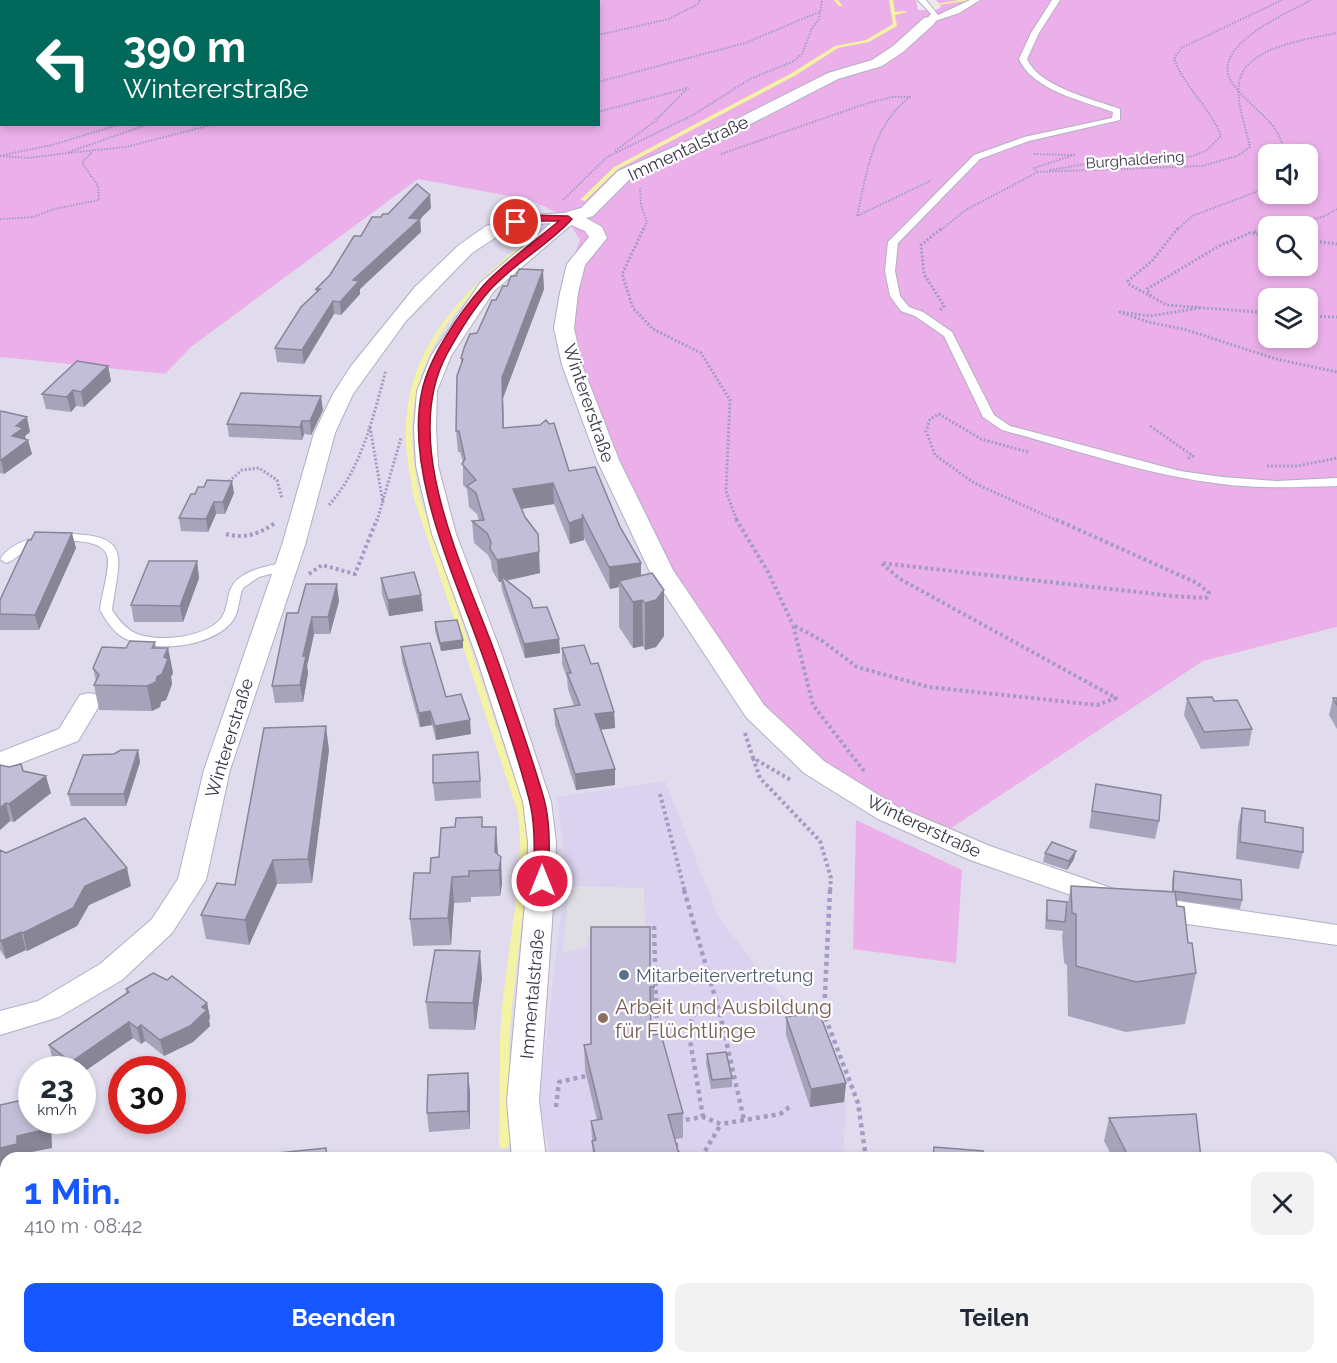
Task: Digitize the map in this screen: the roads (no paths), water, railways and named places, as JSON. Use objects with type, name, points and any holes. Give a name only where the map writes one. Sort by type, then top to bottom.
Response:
[{"type":"street","name":"Immentalstraße","points":[[529,1152],[523,1101],[542,881],[542,843],[537,802],[489,655],[444,534],[427,466],[425,429],[427,391],[441,356],[461,322],[487,287],[568,219],[587,212],[624,175],[733,127],[833,76],[877,63],[898,49],[929,21]]},
{"type":"street","name":"Wintererstraße","points":[[0,1023],[48,1010],[111,972],[162,926],[192,880],[217,770],[294,572],[297,538],[309,484],[331,416],[342,393],[386,336],[450,262],[484,235],[528,218],[568,219],[588,224],[596,231],[598,238],[576,264],[564,328],[572,365],[608,460],[661,570],[755,711],[814,767],[888,813],[980,853],[1110,898],[1173,912],[1337,935]]},
{"type":"street","points":[[0,762],[35,746],[69,735],[88,700]]},
{"type":"lane","points":[[922,0],[935,14],[929,21]]},
{"type":"lane","name":"Immentalstraße","points":[[929,21],[956,11],[976,0]]},
{"type":"lane","points":[[1056,0],[1028,46],[1023,59],[1026,66],[1042,82],[1116,111],[1116,120],[993,148],[977,157],[893,242],[890,271],[895,296],[905,309],[919,314],[948,334],[989,417],[1006,428],[1179,474],[1222,481],[1277,485],[1337,482]]},
{"type":"lane","points":[[6,559],[16,550],[32,542],[57,537],[85,539],[105,544],[112,553],[114,562],[106,610],[117,627],[132,637],[151,642],[179,641],[212,630],[227,619],[238,586],[256,573],[294,572]]},
{"type":"waterway","points":[[836,0],[840,5]]},
{"type":"waterway","points":[[891,0],[893,14]]},
{"type":"waterway","points":[[932,5],[968,0]]},
{"type":"waterway","points":[[893,14],[905,12]]},
{"type":"waterway","points":[[583,200],[616,168],[794,74],[837,47],[867,41],[895,25],[893,14]]},
{"type":"waterway","points":[[504,1145],[504,1040],[524,862],[522,813],[417,498],[409,452],[410,412],[417,377],[431,345],[450,316],[476,288],[539,233]]},
{"type":"place","name":"Mitarbeitervertretung","points":[[624,975]]},
{"type":"place","name":"Arbeit und Ausbildung für Flüchtlinge","points":[[603,1018]]}]
